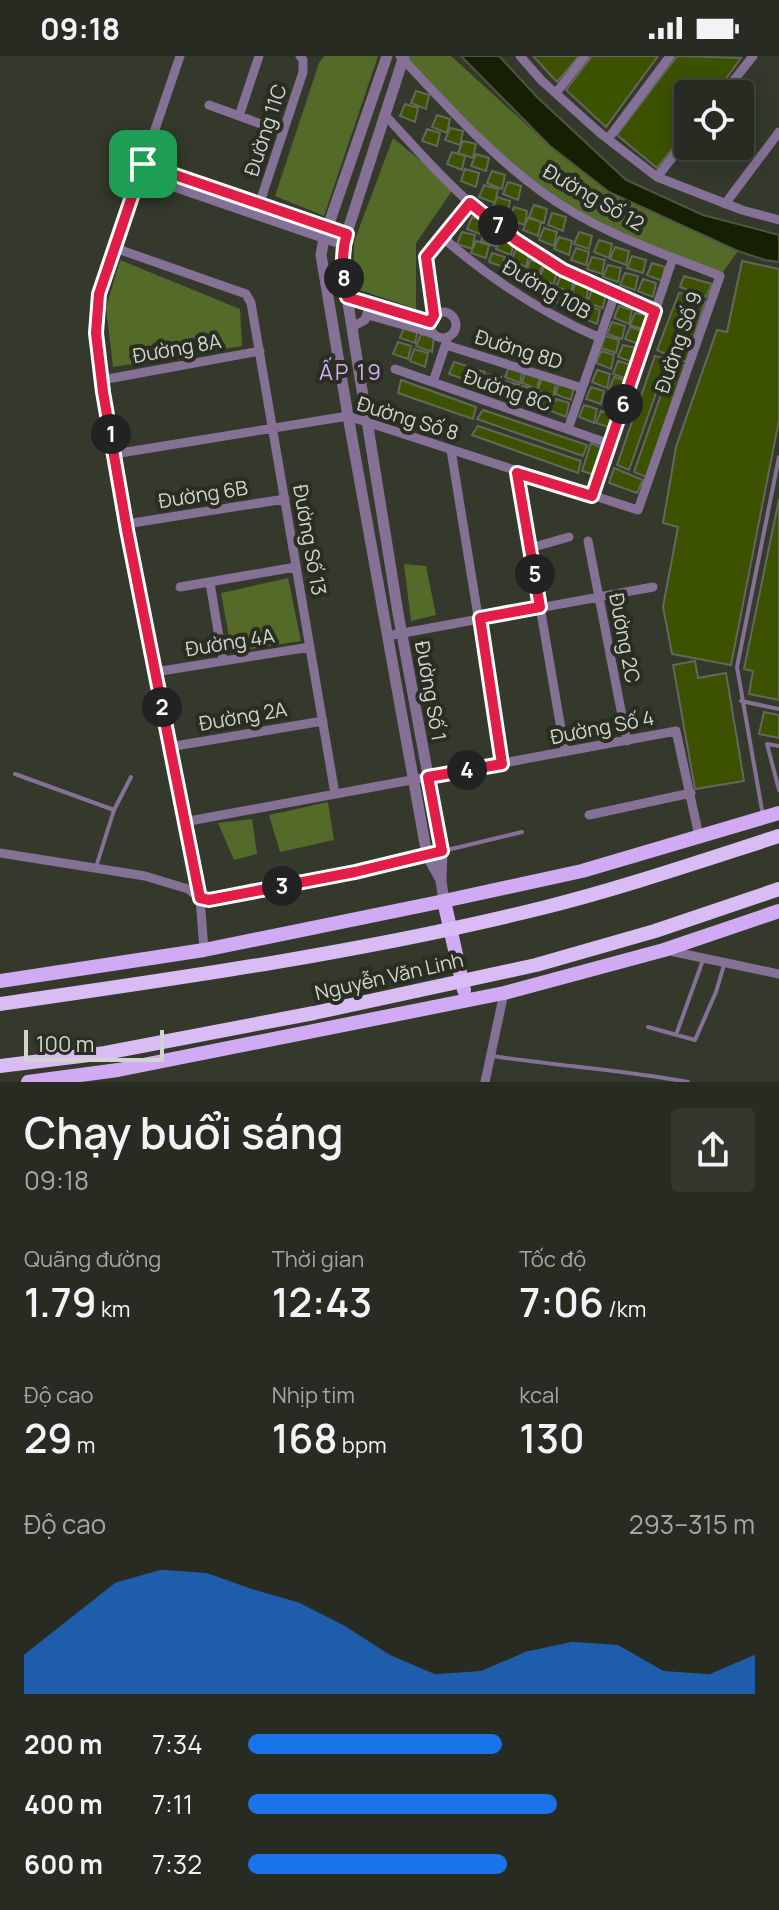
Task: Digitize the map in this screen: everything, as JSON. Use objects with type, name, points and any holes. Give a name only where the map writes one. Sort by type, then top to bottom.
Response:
[{"type":"highway","name":"Nguyễn Văn Linh","points":[[0,1004],[203,975],[450,929],[565,902],[779,836]]},
{"type":"highway","name":"Nguyễn Văn Linh","points":[[0,1066],[105,1053],[314,1013],[536,965],[655,931],[779,889]]},
{"type":"main road","points":[[0,981],[204,950],[444,901],[582,871],[779,813]]},
{"type":"main road","points":[[444,901],[466,1000]]},
{"type":"main road","name":"Nguyễn Văn Linh","points":[[28,1082],[66,1080],[504,993],[664,950],[779,911]]},
{"type":"street","points":[[180,56],[99,294],[96,333],[126,524],[200,898],[204,950]]},
{"type":"street","points":[[239,116],[259,56]]},
{"type":"street","name":"Đường 11C","points":[[255,215],[303,72],[300,56]]},
{"type":"street","name":"Đường Số 1","points":[[387,56],[326,232],[321,255],[427,855],[441,881]]},
{"type":"street","points":[[520,56],[608,139],[657,177],[725,204],[779,220]]},
{"type":"street","points":[[556,93],[585,56]]},
{"type":"street","points":[[608,139],[670,56]]},
{"type":"street","points":[[734,80],[753,56]]},
{"type":"street","name":"Đường Số 1","points":[[403,57],[345,239],[342,266],[402,634],[442,851],[441,881]]},
{"type":"street","name":"Đường Số 12","points":[[403,57],[490,150],[544,193],[623,238],[720,276]]},
{"type":"street","points":[[209,105],[283,132]]},
{"type":"street","points":[[384,114],[470,203],[516,240],[552,262],[655,311]]},
{"type":"street","points":[[725,204],[779,132]]},
{"type":"street","points":[[657,177],[674,156]]},
{"type":"street","points":[[143,164],[260,203],[345,239]]},
{"type":"street","points":[[139,175],[255,215],[326,232]]},
{"type":"street","points":[[432,333],[426,257],[470,203]]},
{"type":"street","name":"Đường 10B","points":[[441,236],[520,298],[600,338]]},
{"type":"street","name":"Đường Số 13","points":[[115,248],[246,294],[251,303],[335,794]]},
{"type":"street","points":[[592,496],[673,258]]},
{"type":"street","name":"Đường Số 9","points":[[638,510],[720,276]]},
{"type":"street","points":[[568,429],[615,294]]},
{"type":"street","points":[[347,297],[359,299],[368,309],[447,341]]},
{"type":"street","points":[[333,330],[362,323],[368,309]]},
{"type":"street","points":[[368,309],[432,319],[447,312],[455,318],[455,332],[447,341],[433,382]]},
{"type":"street","name":"Đường 8D","points":[[447,341],[582,388]]},
{"type":"street","name":"Đường 8A","points":[[102,380],[260,351]]},
{"type":"street","name":"Đường 8C","points":[[395,369],[610,444]]},
{"type":"street","name":"Đường Số 8","points":[[114,454],[348,416],[638,510]]},
{"type":"street","points":[[451,450],[502,764]]},
{"type":"street","points":[[517,473],[565,752]]},
{"type":"street","name":"Đường 6B","points":[[126,524],[285,499]]},
{"type":"street","points":[[530,548],[569,537]]},
{"type":"street","name":"Đường 2C","points":[[588,541],[627,741]]},
{"type":"street","points":[[180,587],[296,567]]},
{"type":"street","points":[[210,583],[223,661]]},
{"type":"street","points":[[387,636],[653,587]]},
{"type":"street","name":"Đường 4A","points":[[155,672],[310,647]]},
{"type":"street","name":"Đường 2A","points":[[169,747],[323,721]]},
{"type":"street","name":"Đường Số 4","points":[[184,822],[676,731],[699,836]]},
{"type":"street","points":[[589,815],[691,793]]},
{"type":"street","points":[[0,853],[145,876],[188,889],[200,898],[209,900],[442,851]]},
{"type":"street","points":[[441,881],[444,901]]},
{"type":"street","points":[[664,950],[724,965],[779,974]]},
{"type":"street","points":[[485,1082],[504,993]]},
{"type":"lane","points":[[763,817],[741,701],[738,661],[779,457]]},
{"type":"lane","points":[[741,701],[779,709]]},
{"type":"lane","points":[[779,746],[767,744],[779,790]]},
{"type":"lane","points":[[15,774],[114,810]]},
{"type":"lane","points":[[95,869],[114,810],[131,777]]},
{"type":"lane","points":[[442,851],[522,832]]},
{"type":"lane","points":[[676,1035],[703,960]]},
{"type":"lane","points":[[648,1027],[695,1040],[724,965]]},
{"type":"lane","points":[[489,1056],[559,1066],[624,1070],[688,1082]]},
{"type":"green space","points":[[324,56],[378,56],[324,216],[275,196],[319,63]]},
{"type":"green space","points":[[404,56],[451,56],[550,146],[609,192],[738,251],[720,276],[659,252],[571,209],[516,173],[491,151]]},
{"type":"green space","points":[[393,138],[454,188],[416,243],[416,309],[354,288],[354,242]]},
{"type":"green space","points":[[120,260],[240,309],[242,346],[113,367],[106,308]]},
{"type":"green space","points":[[404,564],[426,566],[436,615],[411,621]]},
{"type":"green space","points":[[288,578],[301,641],[232,652],[221,593]]},
{"type":"green space","points":[[328,802],[334,840],[280,852],[269,815]]},
{"type":"green space","points":[[252,819],[257,854],[234,860],[218,823]]},
{"type":"shaded area","points":[[461,56],[499,56],[538,98],[626,180],[703,215],[779,235],[779,262],[738,251],[609,192],[550,146]]},
{"type":"building","points":[[533,56],[579,56],[557,82]]},
{"type":"building","points":[[592,56],[658,56],[606,127],[566,90]]},
{"type":"building","points":[[677,56],[741,58],[725,80],[674,80],[674,147],[657,168],[617,135]]},
{"type":"building","points":[[416,91],[429,95],[426,109],[411,103]]},
{"type":"building","points":[[405,104],[418,108],[415,122],[400,116]]},
{"type":"building","points":[[437,115],[450,119],[447,133],[432,127]]},
{"type":"building","points":[[450,128],[463,131],[460,145],[445,140]]},
{"type":"building","points":[[427,129],[440,133],[437,146],[422,141]]},
{"type":"building","points":[[463,141],[476,144],[473,158],[458,153]]},
{"type":"building","points":[[452,152],[465,156],[462,170],[447,164]]},
{"type":"building","points":[[476,154],[489,158],[486,171],[471,166]]},
{"type":"building","points":[[465,169],[479,173],[476,187],[461,181]]},
{"type":"building","points":[[492,171],[505,175],[502,189],[487,183]]},
{"type":"building","points":[[508,182],[521,186],[518,200],[503,194]]},
{"type":"building","points":[[484,185],[498,189],[495,203],[479,197]]},
{"type":"building","points":[[497,197],[510,201],[507,215],[492,209]]},
{"type":"building","points":[[534,205],[547,209],[544,223],[529,217]]},
{"type":"building","points":[[514,207],[527,211],[525,225],[509,220]]},
{"type":"building","points":[[552,213],[566,217],[563,231],[548,225]]},
{"type":"building","points":[[472,217],[485,221],[483,235],[467,229]]},
{"type":"building","points":[[528,218],[541,222],[538,236],[523,230]]},
{"type":"building","points":[[544,228],[557,232],[554,246],[539,240]]},
{"type":"building","points":[[486,229],[500,233],[497,247],[481,241]]},
{"type":"building","points":[[462,232],[475,235],[472,249],[457,244]]},
{"type":"building","points":[[579,232],[592,236],[589,249],[574,244]]},
{"type":"building","points":[[501,237],[514,241],[511,255],[496,249]]},
{"type":"building","points":[[559,237],[572,241],[569,255],[554,249]]},
{"type":"building","points":[[599,240],[612,244],[609,258],[594,252]]},
{"type":"building","points":[[476,241],[489,245],[486,258],[471,253]]},
{"type":"building","points":[[615,247],[629,251],[626,265],[610,259]]},
{"type":"building","points":[[576,248],[589,252],[586,265],[571,260]]},
{"type":"building","points":[[516,249],[529,253],[526,267],[511,261]]},
{"type":"building","points":[[492,253],[505,257],[501,266],[489,262]]},
{"type":"building","points":[[632,256],[646,260],[643,273],[627,268]]},
{"type":"building","points":[[592,257],[605,260],[602,274],[587,269]]},
{"type":"building","points":[[530,260],[543,264],[539,274],[527,269]]},
{"type":"building","points":[[742,261],[779,269],[779,420],[731,665],[672,654],[663,607],[678,527],[663,523],[676,447],[717,330],[727,332]]},
{"type":"building","points":[[505,262],[518,266],[515,276],[503,271]]},
{"type":"building","points":[[652,263],[665,267],[662,281],[647,275]]},
{"type":"building","points":[[608,265],[621,268],[618,282],[603,277]]},
{"type":"building","points":[[544,267],[557,271],[554,284],[539,279]]},
{"type":"building","points":[[625,273],[638,276],[635,290],[620,285]]},
{"type":"building","points":[[561,275],[574,279],[571,292],[556,287]]},
{"type":"building","points":[[684,276],[712,284],[706,297],[680,287]]},
{"type":"building","points":[[643,279],[656,283],[653,297],[638,291]]},
{"type":"building","points":[[576,282],[589,286],[586,300],[571,295]]},
{"type":"building","points":[[539,283],[552,288],[549,297],[537,293]]},
{"type":"building","points":[[592,290],[606,294],[603,308],[587,303]]},
{"type":"building","points":[[555,292],[568,296],[565,305],[553,301]]},
{"type":"building","points":[[679,293],[691,295],[669,356],[657,350]]},
{"type":"building","points":[[693,298],[705,301],[686,362],[672,357]]},
{"type":"building","points":[[569,300],[582,304],[579,314],[567,309]]},
{"type":"building","points":[[587,306],[600,310],[597,324],[582,318]]},
{"type":"building","points":[[619,306],[632,310],[629,324],[614,318]]},
{"type":"building","points":[[635,313],[648,316],[645,330],[630,325]]},
{"type":"building","points":[[612,322],[625,326],[622,339],[607,334]]},
{"type":"building","points":[[405,325],[418,329],[415,343],[400,338]]},
{"type":"building","points":[[630,327],[643,331],[640,345],[625,339]]},
{"type":"building","points":[[421,334],[434,338],[432,352],[416,346]]},
{"type":"building","points":[[605,336],[619,340],[616,353],[601,348]]},
{"type":"building","points":[[398,342],[411,346],[408,359],[393,354]]},
{"type":"building","points":[[623,345],[636,348],[633,362],[618,357]]},
{"type":"building","points":[[414,349],[428,353],[425,367],[410,361]]},
{"type":"building","points":[[601,351],[614,355],[611,369],[596,363]]},
{"type":"building","points":[[655,356],[668,359],[629,470],[617,465]]},
{"type":"building","points":[[618,361],[631,365],[628,379],[613,374]]},
{"type":"building","points":[[454,362],[467,366],[464,379],[449,374]]},
{"type":"building","points":[[672,363],[685,366],[646,477],[634,472]]},
{"type":"building","points":[[510,365],[523,369],[520,383],[505,377]]},
{"type":"building","points":[[471,368],[485,372],[481,386],[466,380]]},
{"type":"building","points":[[597,370],[610,374],[607,388],[592,382]]},
{"type":"building","points":[[526,371],[540,375],[537,389],[522,383]]},
{"type":"building","points":[[488,374],[501,377],[498,391],[483,386]]},
{"type":"building","points":[[614,377],[627,381],[624,395],[609,389]]},
{"type":"building","points":[[542,379],[556,383],[553,397],[537,391]]},
{"type":"building","points":[[401,380],[476,407],[473,419],[398,393]]},
{"type":"building","points":[[506,381],[519,385],[516,399],[501,393]]},
{"type":"building","points":[[560,382],[574,386],[571,400],[555,394]]},
{"type":"building","points":[[522,386],[535,389],[532,403],[517,398]]},
{"type":"building","points":[[591,387],[604,391],[601,404],[586,399]]},
{"type":"building","points":[[608,392],[621,396],[618,410],[604,404]]},
{"type":"building","points":[[538,394],[551,398],[549,412],[533,406]]},
{"type":"building","points":[[556,399],[569,403],[566,417],[551,411]]},
{"type":"building","points":[[584,405],[597,409],[594,423],[579,417]]},
{"type":"building","points":[[483,410],[587,445],[583,456],[477,419]]},
{"type":"building","points":[[601,411],[614,415],[611,428],[596,423]]},
{"type":"building","points":[[478,426],[581,461],[578,473],[472,435]]},
{"type":"building","points":[[591,443],[603,449],[592,474],[582,471]]},
{"type":"building","points":[[614,468],[643,480],[637,493],[609,483]]},
{"type":"building","points":[[779,499],[779,700],[749,694],[753,671],[744,669]]},
{"type":"building","points":[[695,661],[698,678],[726,673],[744,781],[695,789],[673,665]]},
{"type":"building","points":[[764,712],[779,715],[779,738],[759,734]]},
{"type":"district","name":"ẤP 19","points":[[351,372]]},
{"type":"route","points":[[143,164],[347,234],[342,266],[347,297],[367,304],[430,322],[434,315],[426,257],[470,203],[516,240],[563,270],[655,311],[592,496],[517,473],[540,607],[480,618],[502,764],[428,777],[442,851],[275,888],[209,900],[200,898],[127,530],[98,360],[96,333],[99,294],[143,164]]}]
